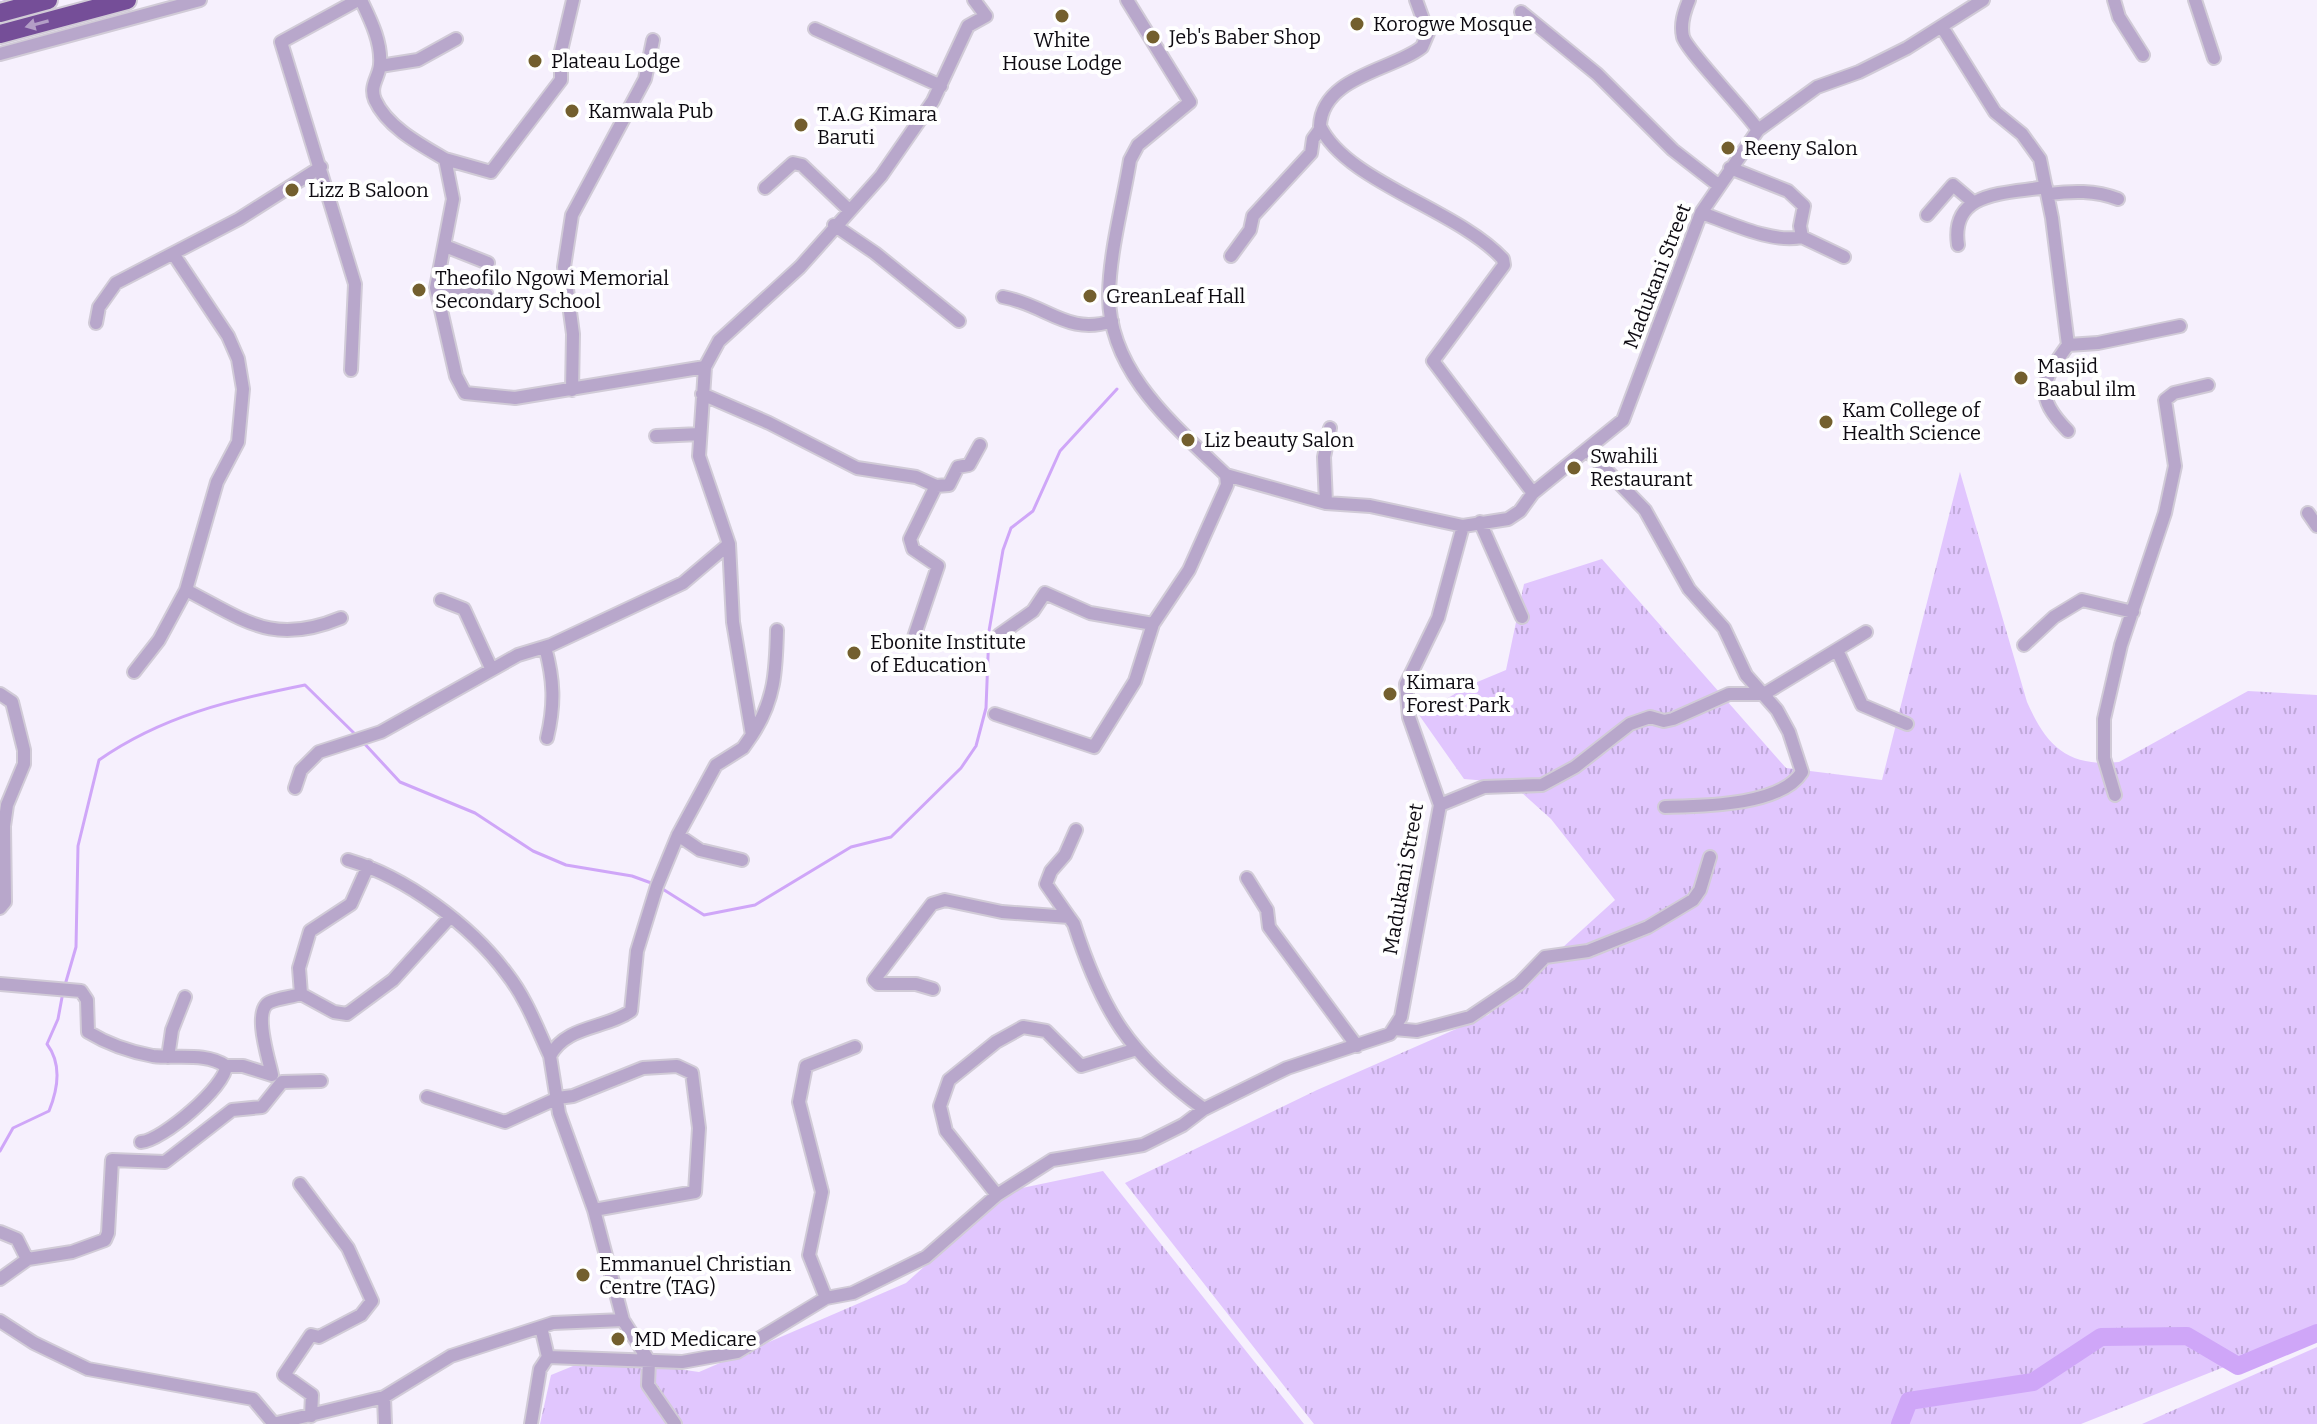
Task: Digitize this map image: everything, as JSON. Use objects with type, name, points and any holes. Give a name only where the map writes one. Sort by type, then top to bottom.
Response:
[{"type":"highway","points":[[0,13],[48,0]]},
{"type":"highway","points":[[0,34],[127,0]]},
{"type":"street","points":[[0,54],[200,0]]},
{"type":"street","points":[[351,370],[355,284],[281,42],[360,0],[376,35],[380,66],[373,84],[375,100],[414,140],[445,159],[491,172],[561,80],[561,51],[573,0]]},
{"type":"street","points":[[752,735],[733,622],[729,544],[699,456],[705,367],[719,341],[800,267],[895,158],[941,86],[968,26],[986,16],[974,0]]},
{"type":"street","points":[[1127,0],[1190,102],[1132,154],[1111,279],[1112,321],[1118,345],[1148,395],[1163,415],[1226,475],[1326,503],[1370,506],[1463,526]]},
{"type":"street","points":[[1231,256],[1250,230],[1253,216],[1311,153],[1313,139],[1321,128],[1326,110],[1348,84],[1373,68],[1411,55],[1425,43],[1426,27],[1416,0]]},
{"type":"street","points":[[1689,0],[1681,24],[1684,41],[1743,108],[1758,130]]},
{"type":"street","name":"Madukani Street","points":[[1394,1029],[1401,1017],[1440,805],[1409,717],[1406,684],[1438,618],[1463,526],[1508,519],[1520,511],[1533,493],[1616,428],[1628,412],[1701,213],[1758,130],[1817,87],[1859,72],[1942,27],[1983,0]]},
{"type":"street","points":[[2114,0],[2119,17],[2143,55]]},
{"type":"street","points":[[2195,0],[2214,58]]},
{"type":"street","points":[[1521,12],[1597,74],[1673,150],[1718,185]]},
{"type":"street","points":[[1942,27],[1995,112],[2022,134],[2040,159],[2068,345],[2043,387],[2048,408],[2068,431]]},
{"type":"street","points":[[815,29],[941,86]]},
{"type":"street","points":[[380,66],[418,60],[456,39]]},
{"type":"street","points":[[572,390],[573,334],[564,267],[572,215],[645,79],[653,40]]},
{"type":"street","points":[[1321,128],[1333,144],[1382,183],[1466,227],[1485,239],[1503,259],[1504,265],[1433,361],[1533,493]]},
{"type":"street","points":[[445,159],[453,199],[436,288],[456,376],[465,393],[515,398],[705,367]]},
{"type":"street","points":[[765,188],[793,163],[802,165],[849,210]]},
{"type":"street","points":[[96,323],[99,307],[116,283],[174,255],[321,167]]},
{"type":"street","points":[[1730,168],[1800,199],[1804,206],[1800,226],[1802,237]]},
{"type":"street","points":[[1927,215],[1953,185],[1973,202]]},
{"type":"street","points":[[1958,245],[1956,226],[1979,198],[2047,190],[2104,193],[2118,199]]},
{"type":"street","points":[[1701,213],[1752,230],[1793,239],[1802,237],[1844,257]]},
{"type":"street","points":[[834,225],[875,253],[959,321]]},
{"type":"street","points":[[445,246],[488,263]]},
{"type":"street","points":[[134,672],[159,640],[186,590],[217,482],[238,442],[243,389],[238,359],[228,336],[174,255]]},
{"type":"street","points":[[436,288],[487,295]]},
{"type":"street","points":[[1003,297],[1042,308],[1080,327],[1112,321]]},
{"type":"street","points":[[2068,345],[2085,346],[2180,326]]},
{"type":"street","points":[[2115,795],[2104,758],[2104,719],[2121,645],[2165,513],[2175,466],[2165,400],[2174,393],[2208,385]]},
{"type":"street","points":[[702,394],[769,423],[857,468],[916,477],[936,486],[949,485],[958,467],[969,465],[980,445]]},
{"type":"street","points":[[1326,503],[1324,457],[1330,428]]},
{"type":"street","points":[[656,436],[700,434]]},
{"type":"street","points":[[1587,450],[1645,510],[1689,589],[1724,628],[1746,675],[1764,694],[1789,732],[1802,772],[1782,791],[1702,806],[1665,807]]},
{"type":"street","points":[[995,714],[1094,747],[1135,681],[1153,624],[1189,570],[1227,485],[1226,475]]},
{"type":"street","points":[[911,646],[938,566],[913,549],[910,539],[936,486]]},
{"type":"street","points":[[2308,513],[2317,526]]},
{"type":"street","points":[[1480,522],[1522,617]]},
{"type":"street","points":[[295,788],[301,770],[319,752],[381,732],[491,668],[545,647],[683,583],[729,544]]},
{"type":"street","points":[[186,590],[238,617],[281,633],[299,632],[341,618]]},
{"type":"street","points":[[999,635],[1033,611],[1045,593],[1090,613],[1153,624]]},
{"type":"street","points":[[441,600],[464,609],[491,668]]},
{"type":"street","points":[[2024,645],[2054,617],[2082,600],[2133,612]]},
{"type":"street","points":[[550,1056],[565,1039],[631,1011],[637,951],[678,835],[716,765],[743,748],[767,710],[775,687],[777,630]]},
{"type":"street","points":[[1440,805],[1484,787],[1542,785],[1575,767],[1622,728],[1642,719],[1668,720],[1729,694],[1764,694],[1866,632]]},
{"type":"street","points":[[545,647],[554,680],[555,703],[547,738]]},
{"type":"street","points":[[1837,650],[1862,705],[1907,724]]},
{"type":"street","points":[[0,694],[12,702],[24,750],[24,764],[7,805],[4,826],[5,902],[0,908]]},
{"type":"street","points":[[1076,830],[1065,855],[1051,871],[1046,884],[1069,917],[1102,1001],[1137,1049],[1204,1109]]},
{"type":"street","points":[[678,835],[700,850],[742,860]]},
{"type":"street","points":[[548,1357],[711,1360],[737,1352],[826,1298],[853,1293],[926,1257],[997,1195],[1052,1160],[1143,1145],[1172,1131],[1204,1109],[1287,1068],[1357,1046],[1394,1029],[1417,1031],[1470,1017],[1519,984],[1545,957],[1588,951],[1648,927],[1693,900],[1700,890],[1710,857]]},
{"type":"street","points":[[348,860],[368,866],[450,917],[507,973],[550,1056],[568,1141],[594,1210],[623,1320],[649,1361],[648,1385],[675,1424]]},
{"type":"street","points":[[301,994],[299,968],[310,931],[351,904],[368,866]]},
{"type":"street","points":[[1247,878],[1267,910],[1269,927],[1357,1046]]},
{"type":"street","points":[[933,989],[916,984],[878,984],[874,980],[932,904],[945,900],[1002,912],[1069,917]]},
{"type":"street","points":[[0,1279],[27,1259],[72,1252],[105,1240],[112,1160],[154,1163],[170,1160],[232,1110],[262,1107],[277,1078],[261,1020],[269,1002],[301,994],[334,1012],[347,1014],[393,980],[450,917]]},
{"type":"street","points":[[0,984],[81,991],[87,1000],[88,1032],[150,1055],[201,1057],[226,1066],[243,1066],[277,1078],[321,1081]]},
{"type":"street","points":[[168,1057],[172,1030],[185,997]]},
{"type":"street","points":[[997,1195],[946,1131],[940,1106],[949,1080],[996,1042],[1023,1027],[1046,1031],[1081,1066],[1137,1049]]},
{"type":"street","points":[[826,1298],[809,1255],[822,1192],[802,1119],[801,1086],[806,1066],[855,1047]]},
{"type":"street","points":[[141,1142],[161,1135],[193,1109],[225,1076],[226,1066]]},
{"type":"street","points":[[427,1097],[505,1122],[558,1098],[573,1096],[656,1066],[684,1068],[694,1079],[699,1128],[695,1192],[594,1210]]},
{"type":"street","points":[[300,1184],[348,1248],[372,1301],[361,1315],[319,1337],[311,1335],[290,1363],[284,1375],[312,1395],[311,1416]]},
{"type":"street","points":[[0,1232],[17,1239],[27,1259]]},
{"type":"street","points":[[0,1321],[34,1343],[88,1369],[253,1399],[273,1424],[384,1397],[451,1356],[541,1327],[564,1322],[623,1320]]},
{"type":"street","points":[[531,1424],[540,1369],[548,1357],[541,1327]]},
{"type":"street","points":[[384,1397],[385,1424]]},
{"type":"green space","points":[[1960,472],[2027,702],[2043,731],[2061,751],[2086,761],[2119,762],[2248,691],[2317,695],[2317,1330],[2081,1424],[1314,1424],[1125,1183],[1317,1090],[1488,1015],[1615,900],[1551,819],[1511,783],[1464,779],[1419,715],[1470,685],[1506,670],[1524,584],[1602,559],[1786,768],[1882,780]]},
{"type":"green space","points":[[1103,1171],[1304,1424],[540,1424],[551,1375],[595,1357],[699,1372],[906,1283],[1008,1191]]},
{"type":"green space","points":[[2317,1347],[2317,1424],[2142,1424]]},
{"type":"waterway","points":[[0,3],[10,0]]},
{"type":"waterway","points":[[661,888],[704,915],[755,905],[851,847],[891,837],[961,768],[976,746],[986,708],[989,631],[1003,550],[1011,528],[1033,511],[1060,451],[1117,389]]},
{"type":"waterway","points":[[65,985],[76,947],[78,846],[99,760],[172,721],[250,697],[305,685],[357,736]]},
{"type":"waterway","points":[[362,741],[400,782],[475,813],[533,851],[566,865],[632,876],[654,884]]},
{"type":"waterway","points":[[0,1151],[13,1128],[49,1111],[55,1094],[57,1068],[47,1044],[58,1019],[63,992]]},
{"type":"waterway","points":[[1900,1424],[1909,1401],[2033,1382],[2101,1337],[2187,1336],[2238,1366],[2317,1333]]},
{"type":"place","name":"White House Lodge","points":[[1062,16]]},
{"type":"place","name":"Korogwe Mosque","points":[[1357,24]]},
{"type":"place","name":"Jeb's Baber Shop","points":[[1153,37]]},
{"type":"place","name":"Plateau Lodge","points":[[535,61]]},
{"type":"place","name":"Kamwala Pub","points":[[572,111]]},
{"type":"place","name":"T.A.G Kimara Baruti","points":[[801,125]]},
{"type":"place","name":"Reeny Salon","points":[[1728,148]]},
{"type":"place","name":"Lizz B Saloon","points":[[292,190]]},
{"type":"place","name":"Theofilo Ngowi Memorial Secondary School","points":[[419,290]]},
{"type":"place","name":"GreanLeaf Hall","points":[[1090,296]]},
{"type":"place","name":"Masjid Baabul ilm","points":[[2021,378]]},
{"type":"place","name":"Kam College of Health Science","points":[[1826,422]]},
{"type":"place","name":"Liz beauty Salon","points":[[1188,440]]},
{"type":"place","name":"Swahili Restaurant","points":[[1574,468]]},
{"type":"place","name":"Ebonite Institute of Education","points":[[854,653]]},
{"type":"place","name":"Kimara Forest Park","points":[[1390,694]]},
{"type":"place","name":"Emmanuel Christian Centre (TAG)","points":[[583,1275]]},
{"type":"place","name":"MD Medicare","points":[[618,1339]]}]
